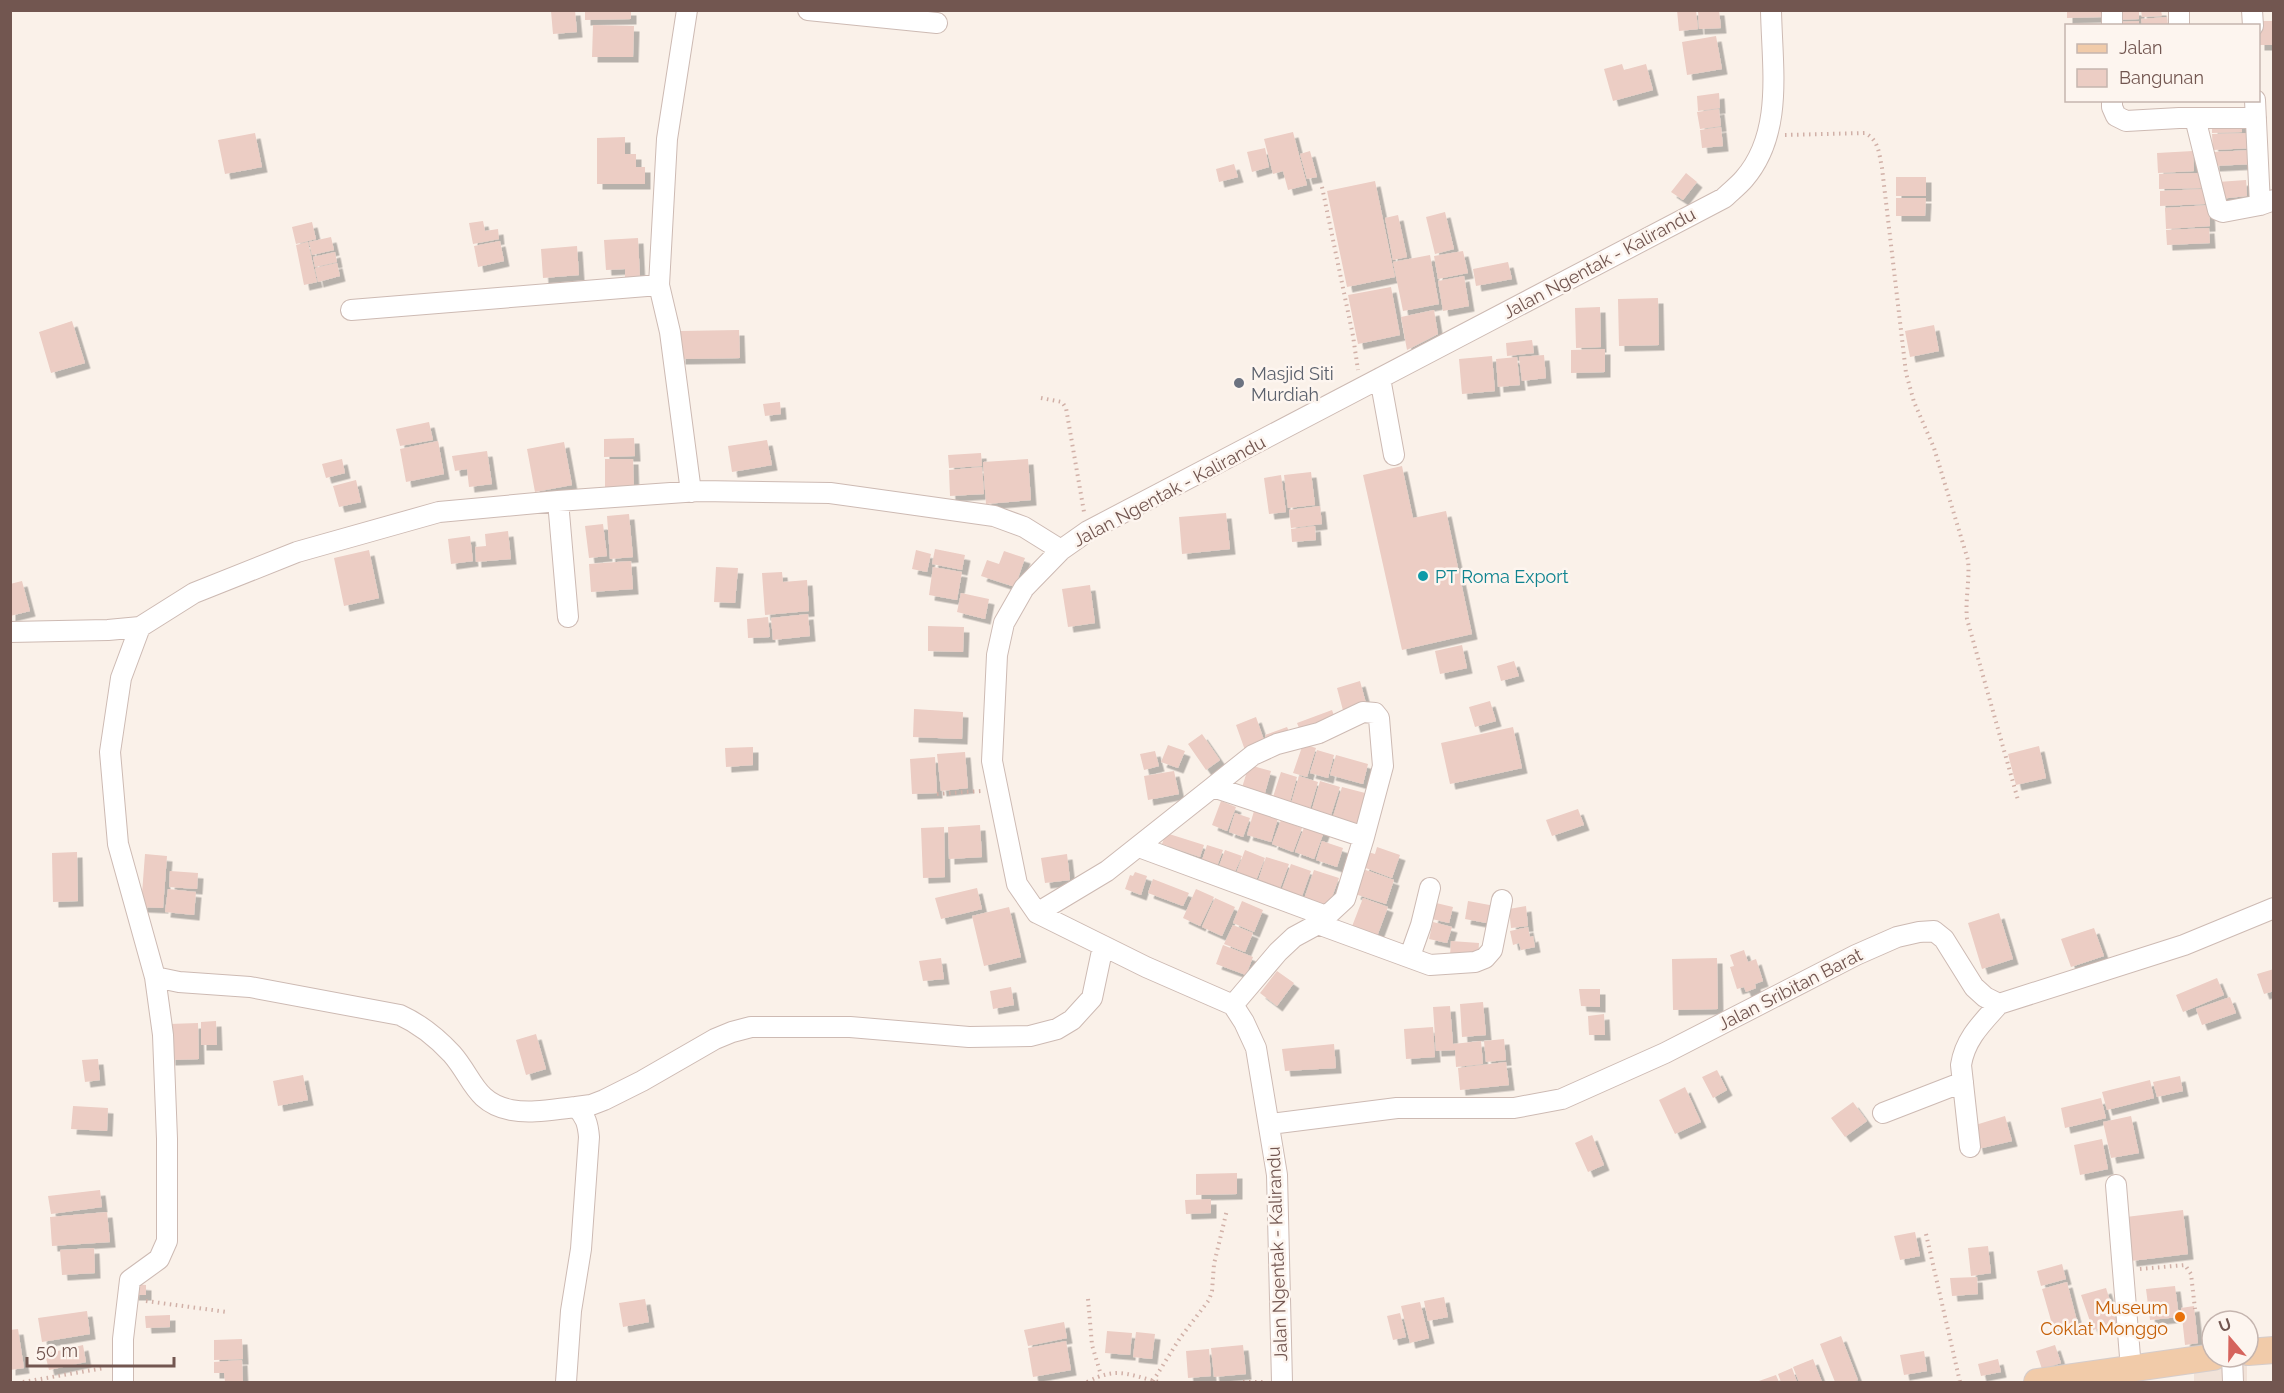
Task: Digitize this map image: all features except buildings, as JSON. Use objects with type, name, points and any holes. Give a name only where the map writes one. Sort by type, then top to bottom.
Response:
[{"type":"main road","points":[[2037,1383],[2200,1359]]},
{"type":"street","points":[[687,10],[667,139],[659,285],[670,333],[691,492]]},
{"type":"street","points":[[808,10],[937,23]]},
{"type":"street","name":"Jalan Ngentak - Kalirandu","points":[[1282,1383],[1277,1175],[1256,1048],[1233,1005],[1146,967],[1037,913],[1017,884],[992,760],[997,655],[1004,623],[1024,588],[1060,550],[1088,531],[1724,198],[1744,179],[1769,135],[1773,113],[1772,10]]},
{"type":"street","points":[[2112,102],[2116,117],[2126,121],[2184,112],[2255,109],[2267,203],[2223,212],[2218,210],[2184,112]]},
{"type":"street","points":[[351,310],[659,285]]},
{"type":"street","points":[[1380,378],[1394,455]]},
{"type":"street","points":[[10,632],[140,627],[194,593],[297,552],[439,512],[558,501],[691,492],[830,493],[994,516],[1024,527],[1060,550]]},
{"type":"street","points":[[558,501],[568,617]]},
{"type":"street","points":[[123,1374],[130,1280],[159,1259],[167,1241],[167,1139],[163,1035],[155,977],[118,844],[110,752],[122,678],[140,627]]},
{"type":"street","points":[[1037,913],[1107,871],[1253,755],[1319,733],[1363,712],[1375,713],[1379,718],[1383,766],[1345,899],[1322,920],[1294,937],[1278,952],[1233,1005]]},
{"type":"street","points":[[1213,787],[1364,837]]},
{"type":"street","points":[[1139,847],[1430,965],[1475,962],[1485,958],[1492,950],[1496,940],[1502,900]]},
{"type":"street","points":[[1410,956],[1421,925],[1430,888]]},
{"type":"street","points":[[1970,1147],[1963,1082],[1963,1055],[1973,1033],[1999,1004],[2184,945],[2274,908]]},
{"type":"street","name":"Jalan Sribitan Barat","points":[[1270,1124],[1397,1108],[1514,1108],[1562,1099],[1665,1053],[1856,955],[1897,938],[1919,932],[1934,931],[1944,939],[1974,987],[1985,997],[1999,1004]]},
{"type":"street","points":[[155,977],[179,982],[250,987],[400,1015],[418,1023],[453,1055],[475,1089],[486,1101],[513,1111],[543,1111],[591,1105],[604,1100],[715,1039],[751,1027],[850,1027],[969,1037],[1030,1036],[1057,1029],[1072,1020],[1092,998],[1103,946]]},
{"type":"street","points":[[1883,1113],[1963,1082]]},
{"type":"street","points":[[566,1383],[571,1311],[581,1249],[588,1137],[586,1120],[576,1107]]},
{"type":"street","points":[[2116,1185],[2131,1369]]},
{"type":"path","points":[[1769,135],[1865,133],[1872,137],[1876,144],[1882,168],[1906,373],[1914,402],[1934,448],[1968,560],[1969,573],[1965,601],[1967,619],[2018,800]]},
{"type":"path","points":[[1322,187],[1353,336],[1361,388]]},
{"type":"path","points":[[1041,398],[1062,402],[1066,408],[1088,531]]},
{"type":"path","points":[[937,794],[999,789]]},
{"type":"path","points":[[1153,1381],[1180,1338],[1209,1300],[1212,1291],[1213,1268],[1227,1210]]},
{"type":"path","points":[[1926,1234],[1960,1383]]},
{"type":"path","points":[[2124,1271],[2185,1265],[2191,1274],[2195,1309]]},
{"type":"path","points":[[1088,1299],[1092,1345],[1101,1375]]},
{"type":"path","points":[[127,1300],[227,1312]]},
{"type":"path","points":[[23,1383],[95,1369],[123,1374]]},
{"type":"path","points":[[1087,1383],[1101,1375],[1118,1372],[1159,1383]]},
{"type":"path","points":[[1243,1383],[1263,1383]]},
{"type":"shaded area","points":[[2194,1358],[2200,1358],[2200,1369],[2247,1369],[2247,1382],[2194,1382]]},
{"type":"place","name":"Masjid Siti Murdiah","points":[[1239,383]]},
{"type":"place","name":"PT Roma Export","points":[[1423,576]]},
{"type":"place","name":"Museum Coklat Monggo","points":[[2180,1317]]}]
